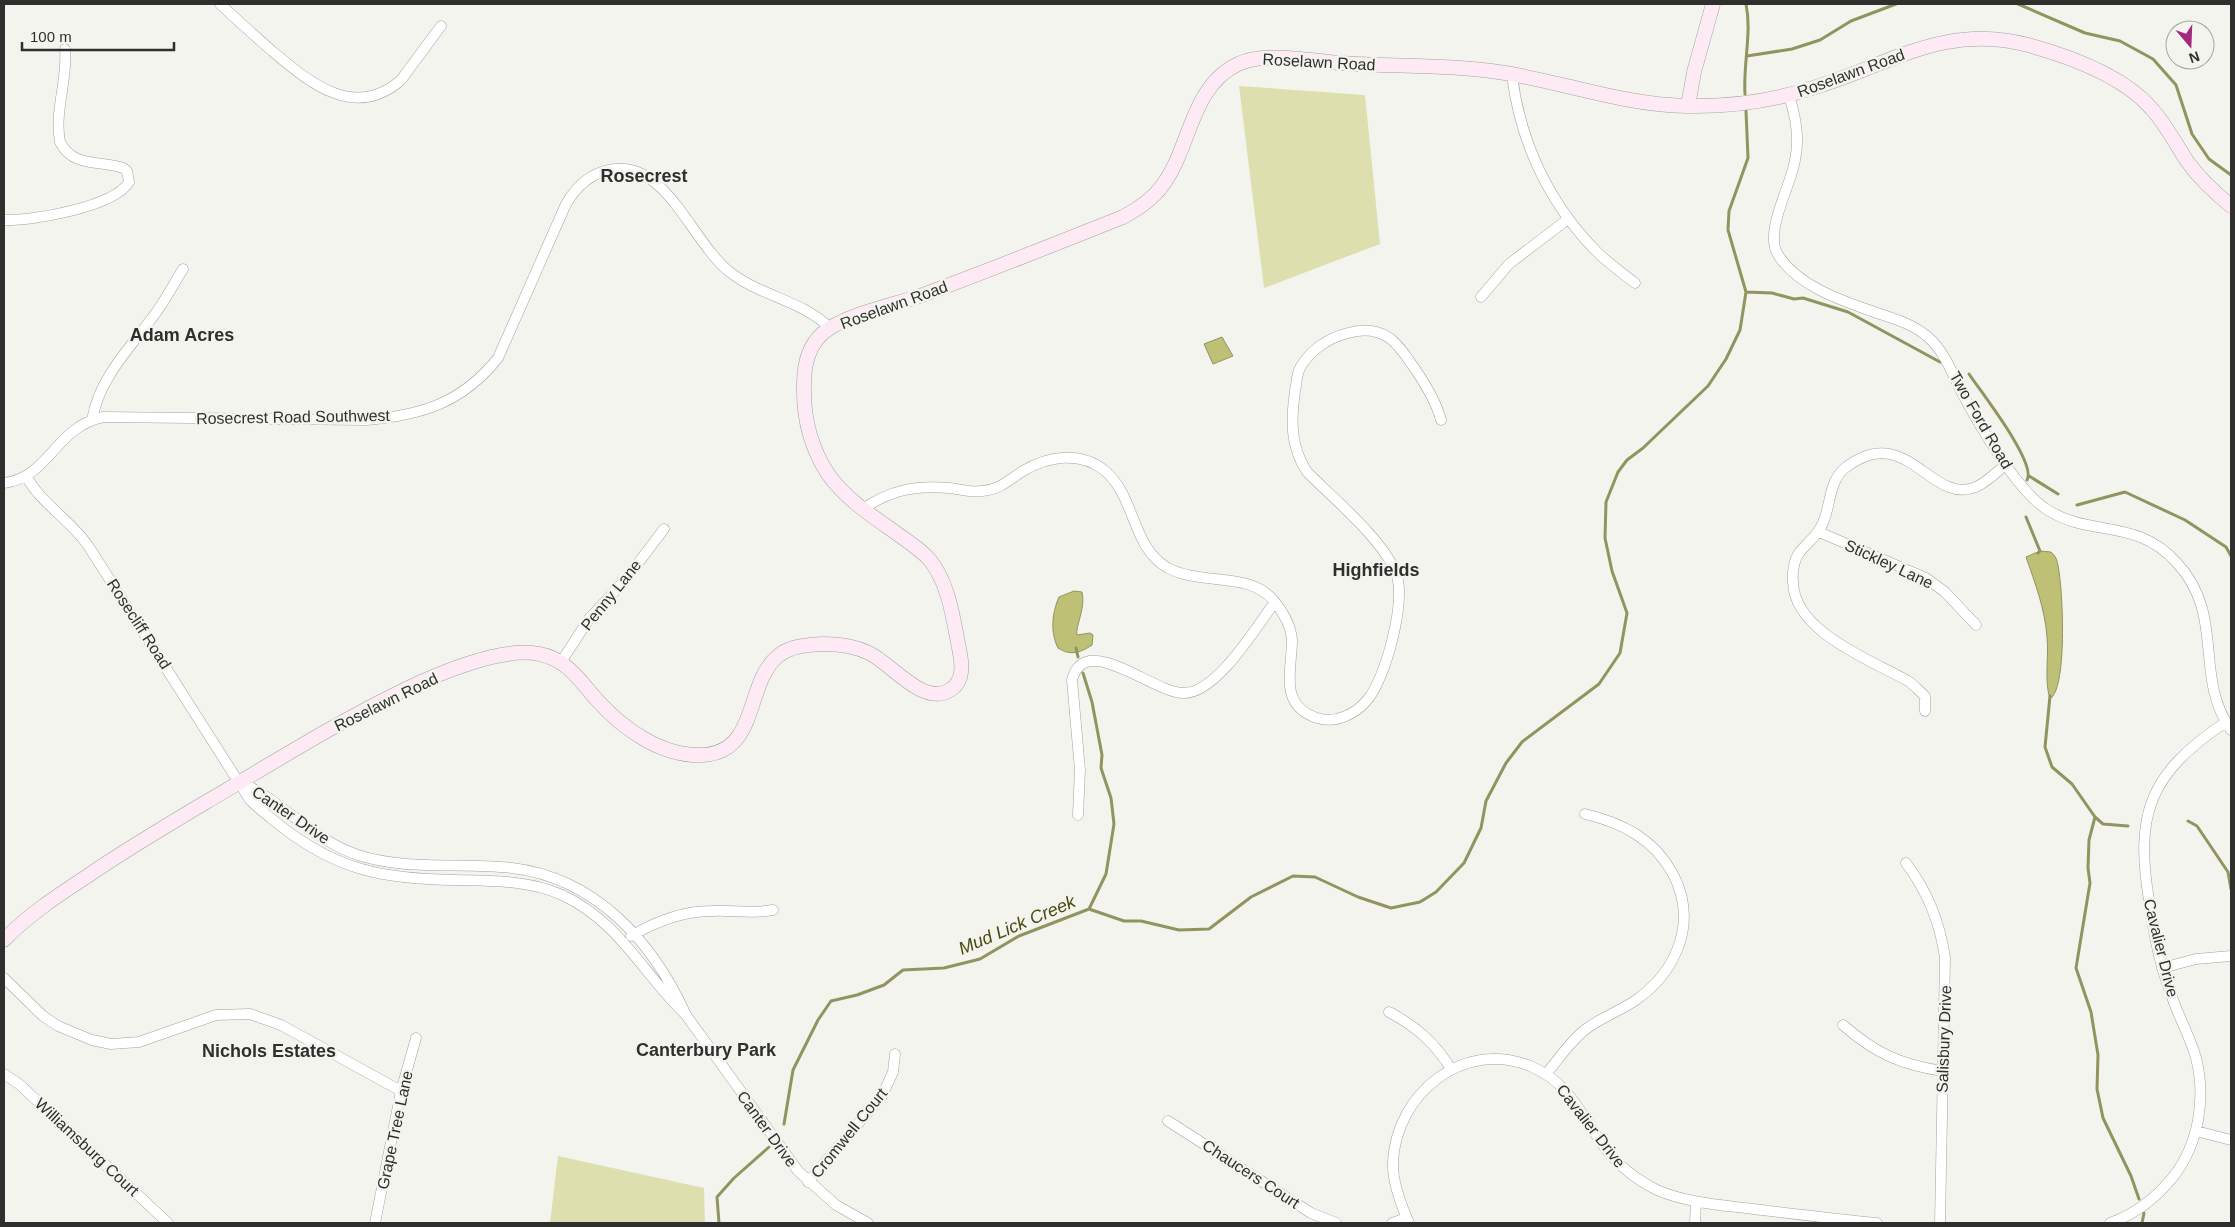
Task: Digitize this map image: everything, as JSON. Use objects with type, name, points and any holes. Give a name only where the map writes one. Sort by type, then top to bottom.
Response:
[{"type":"street","points":[[220,4],[237,21],[306,79],[319,87],[345,96],[373,96],[394,86],[401,80],[441,26]]},
{"type":"street","points":[[1688,106],[1694,72],[1713,4]]},
{"type":"street","name":"Roselawn Road","points":[[4,940],[34,912],[56,896],[158,830],[240,782],[404,690],[434,677],[491,658],[512,654],[540,654],[561,662],[573,672],[617,720],[633,732],[669,750],[700,756],[719,751],[737,738],[750,715],[758,689],[771,663],[778,656],[796,647],[834,644],[855,647],[879,658],[929,694],[945,693],[952,689],[958,682],[962,667],[944,586],[926,556],[863,509],[830,477],[813,444],[805,406],[805,365],[813,344],[830,328],[845,320],[959,281],[1123,217],[1137,209],[1162,187],[1171,172],[1187,130],[1205,96],[1228,70],[1247,60],[1279,58],[1478,70],[1512,75],[1622,98],[1688,106],[1745,103],[1789,96],[1845,77],[1896,56],[1949,40],[1994,38],[2029,45],[2102,73],[2139,96],[2157,115],[2188,163],[2231,206]]},
{"type":"street","points":[[4,220],[28,220],[71,212],[126,188],[129,182],[127,171],[123,168],[79,160],[63,148],[60,142],[60,97],[65,70],[65,49]]},
{"type":"street","points":[[1512,75],[1515,102],[1524,133],[1547,186],[1568,219],[1598,253],[1635,283]]},
{"type":"street","name":"Two Ford Road","points":[[1789,96],[1797,124],[1798,140],[1791,177],[1774,231],[1776,250],[1792,271],[1817,288],[1868,310],[1905,322],[1928,337],[1946,359],[1966,400],[2006,464],[2024,489],[2047,510],[2070,520],[2144,537],[2166,551],[2182,568],[2196,590],[2203,606],[2208,633],[2210,676],[2213,692],[2228,726]]},
{"type":"street","name":"Rosecrest Road Southwest","points":[[4,483],[26,476],[38,468],[70,433],[92,420],[103,417],[366,420],[403,415],[425,409],[457,396],[485,374],[498,358],[573,192],[591,176],[612,169],[632,170],[655,181],[670,196],[712,255],[725,268],[757,290],[812,312],[830,328]]},
{"type":"street","points":[[1481,297],[1509,264],[1568,219]]},
{"type":"street","points":[[92,420],[94,405],[104,382],[154,316],[183,269]]},
{"type":"street","points":[[863,509],[875,500],[900,490],[936,487],[978,492],[997,488],[1034,465],[1049,460],[1076,458],[1102,468],[1115,481],[1128,503],[1141,538],[1157,561],[1184,574],[1247,583],[1257,586],[1266,592],[1275,602],[1289,627],[1292,642],[1288,682],[1297,703],[1312,716],[1330,720],[1339,719],[1361,706],[1375,689],[1385,662],[1399,604],[1399,589],[1392,565],[1382,550],[1307,472],[1297,454],[1292,436],[1297,376],[1310,354],[1328,340],[1361,330],[1379,332],[1388,337],[1406,356],[1432,395],[1441,420]]},
{"type":"street","points":[[1925,711],[1925,696],[1909,682],[1867,661],[1847,648],[1816,625],[1800,609],[1793,591],[1792,574],[1799,554],[1819,532],[1828,507],[1831,490],[1844,469],[1867,456],[1884,453],[1902,456],[1939,482],[1955,488],[1975,487],[1993,476],[2006,464]]},
{"type":"street","name":"Rosecliff Road","points":[[26,476],[43,501],[71,524],[89,546],[240,782]]},
{"type":"street","name":"Penny Lane","points":[[561,662],[589,619],[626,578],[664,529]]},
{"type":"street","name":"Stickley Lane","points":[[1819,532],[1926,578],[1945,592],[1976,625]]},
{"type":"street","points":[[1078,815],[1080,770],[1072,680],[1073,673],[1089,661],[1110,663],[1155,686],[1174,692],[1196,692],[1211,683],[1228,664],[1275,602]]},
{"type":"street","name":"Cavalier Drive","points":[[2110,1223],[2138,1210],[2166,1186],[2186,1158],[2196,1131],[2199,1094],[2196,1058],[2162,968],[2146,883],[2144,856],[2147,819],[2158,788],[2174,764],[2198,741],[2228,726]]},
{"type":"street","name":"Canter Drive","points":[[240,782],[258,790],[306,828],[325,840],[359,855],[406,864],[512,868],[542,874],[566,883],[600,901],[616,914],[635,934],[671,986],[686,1015],[774,1142],[808,1182],[836,1205],[868,1223]]},
{"type":"street","name":"Canter Drive","points":[[240,782],[250,800],[257,807],[301,841],[341,863],[392,877],[523,883],[541,887],[582,905],[609,925],[655,983],[686,1015]]},
{"type":"street","points":[[1546,1074],[1585,1030],[1634,1001],[1660,979],[1672,963],[1681,939],[1682,904],[1674,877],[1666,861],[1637,834],[1612,822],[1585,814]]},
{"type":"street","name":"Salisbury Drive","points":[[1906,863],[1927,894],[1942,938],[1946,978],[1940,1223]]},
{"type":"street","points":[[623,941],[654,924],[688,913],[708,911],[759,912],[773,910]]},
{"type":"street","points":[[2162,968],[2196,959],[2231,956]]},
{"type":"street","points":[[4,978],[43,1016],[74,1034],[92,1040],[125,1044],[139,1042],[216,1015],[250,1014],[281,1025],[401,1091]]},
{"type":"street","points":[[1389,1012],[1408,1022],[1422,1033],[1434,1045],[1451,1069]]},
{"type":"street","points":[[1844,1025],[1886,1056],[1922,1068],[1943,1071]]},
{"type":"street","name":"Grape Tree Lane","points":[[375,1223],[401,1091],[416,1038]]},
{"type":"street","name":"Cromwell Court","points":[[808,1182],[882,1096],[893,1072],[895,1054]]},
{"type":"street","name":"Cavalier Drive","points":[[1408,1221],[1393,1169],[1394,1147],[1404,1117],[1419,1094],[1437,1077],[1470,1062],[1501,1060],[1519,1063],[1546,1074],[1573,1099],[1604,1147],[1628,1172],[1658,1190],[1696,1202],[1877,1223]]},
{"type":"street","name":"Williamsburg Court","points":[[4,1074],[19,1084],[168,1223]]},
{"type":"street","name":"Chaucers Court","points":[[1168,1121],[1311,1212],[1336,1223]]},
{"type":"street","points":[[2196,1131],[2231,1140]]},
{"type":"street","points":[[1695,1223],[1696,1202]]},
{"type":"street","points":[[1392,1223],[1408,1221]]},
{"type":"shaded area","points":[[1239,86],[1365,95],[1380,244],[1264,288]]},
{"type":"shaded area","points":[[1222,337],[1233,356],[1213,364],[1204,344]]},
{"type":"shaded area","points":[[2040,551],[2051,552],[2055,557],[2061,590],[2063,634],[2060,676],[2056,691],[2050,699],[2047,684],[2046,627],[2039,596],[2026,557]]},
{"type":"shaded area","points":[[1074,591],[1082,592],[1083,598],[1077,635],[1090,633],[1093,635],[1092,645],[1079,652],[1071,653],[1058,648],[1055,642],[1053,622],[1059,597]]},
{"type":"shaded area","points":[[558,1156],[704,1188],[705,1223],[550,1223]]},
{"type":"waterway","points":[[1745,94],[1748,37],[1746,4]]},
{"type":"waterway","points":[[1747,56],[1792,49],[1820,40],[1851,21],[1896,4]]},
{"type":"waterway","points":[[2018,4],[2085,33],[2120,41],[2153,59],[2176,85],[2192,134],[2209,159],[2231,175]]},
{"type":"waterway","name":"Mud Lick Creek","points":[[784,1124],[793,1070],[818,1020],[831,1001],[857,995],[884,985],[903,970],[944,968],[980,959],[1019,936],[1089,909],[1124,921],[1141,921],[1179,930],[1209,929],[1251,897],[1293,876],[1315,877],[1358,897],[1391,908],[1420,902],[1436,892],[1464,863],[1481,828],[1486,801],[1506,763],[1522,742],[1599,684],[1620,653],[1627,613],[1612,571],[1605,538],[1606,502],[1618,472],[1627,460],[1643,448],[1708,386],[1726,359],[1740,330],[1746,292],[1728,230],[1729,211],[1748,158],[1746,111]]},
{"type":"waterway","points":[[1746,292],[1772,293],[1794,299],[1803,298],[1848,312],[1940,362]]},
{"type":"waterway","points":[[1969,374],[2016,444],[2028,471],[2027,480]]},
{"type":"waterway","points":[[2029,476],[2058,494]]},
{"type":"waterway","points":[[2077,505],[2125,492],[2185,520],[2226,547],[2231,556]]},
{"type":"waterway","points":[[2026,517],[2040,551],[2038,553]]},
{"type":"waterway","points":[[1076,648],[1078,657]]},
{"type":"waterway","points":[[1083,673],[1092,702],[1102,755],[1101,768],[1111,798],[1114,824],[1106,874],[1089,909]]},
{"type":"waterway","points":[[2050,696],[2045,747],[2052,767],[2072,784],[2095,817],[2103,824],[2128,826]]},
{"type":"waterway","points":[[2095,817],[2089,840],[2088,868],[2090,883],[2076,968],[2091,1012],[2098,1055],[2097,1089],[2103,1118],[2131,1176],[2139,1199]]},
{"type":"waterway","points":[[2188,821],[2197,826],[2228,872],[2231,889]]},
{"type":"waterway","name":"Mud Lick Creek","points":[[719,1223],[717,1197],[734,1178],[769,1147]]},
{"type":"waterway","points":[[2142,1223],[2144,1213]]},
{"type":"district","name":"Rosecrest","points":[[644,176]]},
{"type":"district","name":"Adam Acres","points":[[182,335]]},
{"type":"district","name":"Highfields","points":[[1376,570]]},
{"type":"district","name":"Canterbury Park","points":[[706,1050]]},
{"type":"district","name":"Nichols Estates","points":[[269,1051]]}]
